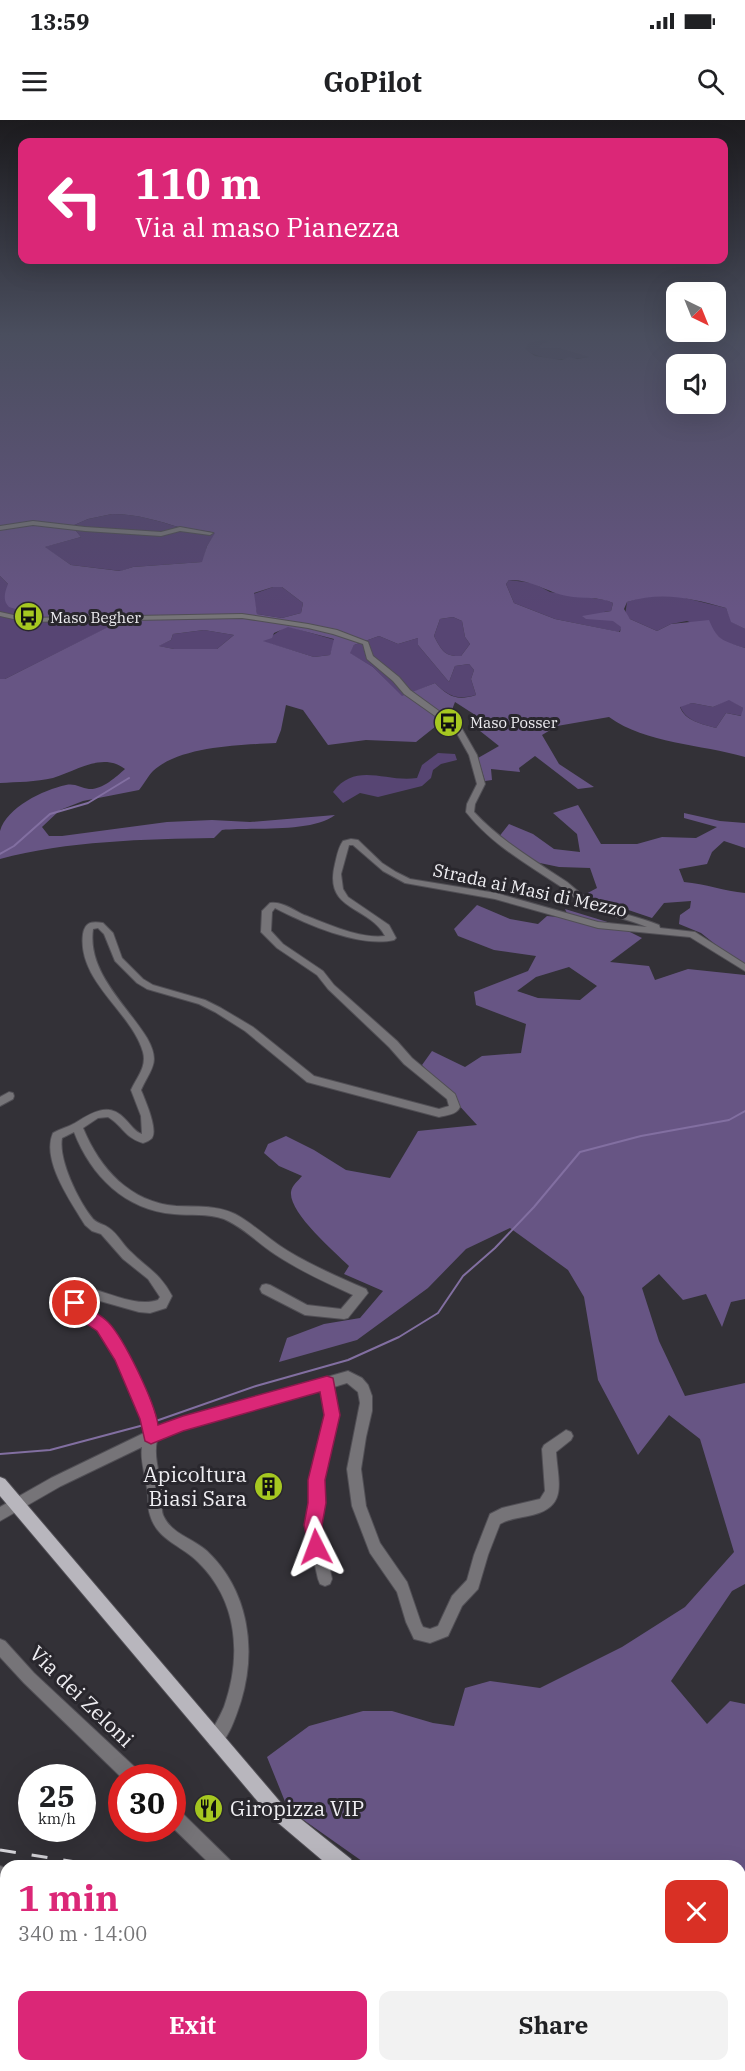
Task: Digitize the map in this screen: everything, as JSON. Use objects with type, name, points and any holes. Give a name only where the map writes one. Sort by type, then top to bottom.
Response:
[{"type":"main road","points":[[0,1484],[276,1810],[337,1860]]},
{"type":"street","points":[[0,528],[33,523],[161,534],[180,530],[210,534]]},
{"type":"street","points":[[0,614],[27,620]]},
{"type":"street","name":"Strada ai Masi di Mezzo","points":[[27,620],[242,616],[271,618],[332,631],[345,638],[366,643],[370,657],[396,679],[407,692],[458,729],[474,755],[481,784],[471,804],[470,812],[484,829],[501,844],[568,888],[582,900],[608,912],[636,918],[659,929]]},
{"type":"street","points":[[0,623],[27,620]]},
{"type":"street","name":"Strada ai Masi di Mezzo","points":[[150,1428],[122,1356],[93,1319],[73,1306],[92,1294],[150,1308],[162,1304],[166,1296],[152,1276],[127,1256],[105,1231],[89,1222],[62,1177],[62,1168],[56,1156],[55,1140],[96,1113],[109,1113],[118,1118],[138,1138],[143,1139],[148,1135],[146,1116],[136,1090],[149,1066],[148,1052],[131,1019],[93,970],[88,952],[87,929],[92,925],[100,925],[104,928],[111,938],[118,959],[140,981],[150,987],[202,1002],[218,1010],[249,1029],[311,1079],[439,1113],[455,1107],[451,1097],[408,1061],[393,1044],[331,987],[320,973],[280,946],[266,932],[267,911],[276,905],[296,916],[334,930],[374,939],[391,938],[385,928],[345,899],[336,884],[337,867],[343,844],[355,842],[396,877],[408,881],[496,896],[597,925],[631,929],[659,929]]},
{"type":"street","points":[[659,929],[692,933],[745,968]]},
{"type":"street","points":[[77,1126],[93,1159],[111,1183],[127,1196],[164,1209],[226,1215],[282,1253],[362,1293],[344,1314],[305,1310],[266,1289]]},
{"type":"street","points":[[0,1514],[150,1428],[183,1424],[348,1377],[357,1381],[364,1388],[367,1416],[359,1435],[354,1471],[359,1505],[368,1533],[410,1605],[410,1621],[419,1634],[430,1636],[443,1631],[457,1601],[473,1584],[495,1519],[510,1511],[541,1508],[547,1505],[552,1494],[549,1449],[566,1436]]},
{"type":"street","points":[[325,1579],[313,1525],[317,1503],[316,1480],[332,1415],[327,1383]]},
{"type":"street","points":[[150,1428],[148,1451],[156,1514],[161,1525],[170,1534],[200,1555],[221,1577],[233,1601],[241,1631],[240,1664],[235,1690],[228,1718],[215,1740]]},
{"type":"street","name":"Via dei Zeloni","points":[[0,1646],[29,1678],[119,1764]]},
{"type":"street","points":[[186,1829],[218,1860]]},
{"type":"shaded area","points":[[0,426],[745,426],[745,629],[731,622],[726,608],[689,599],[652,597],[627,602],[624,609],[630,619],[657,631],[671,624],[709,620],[719,637],[745,648],[745,757],[640,733],[609,717],[557,726],[542,735],[559,764],[594,787],[578,789],[535,756],[519,768],[520,772],[491,769],[492,780],[485,781],[478,758],[499,746],[475,727],[483,720],[455,702],[450,715],[416,742],[366,740],[328,745],[303,710],[286,705],[276,743],[212,748],[179,756],[153,771],[139,790],[83,801],[60,810],[42,827],[49,836],[62,836],[167,822],[212,820],[250,822],[335,815],[325,821],[297,827],[222,830],[214,838],[134,840],[52,848],[0,859],[0,831],[10,814],[18,807],[37,795],[66,785],[94,789],[125,769],[107,762],[89,764],[53,778],[0,783],[0,679],[5,679],[112,625],[105,619],[45,618],[9,607],[5,593],[8,584],[0,576]],"holes":[[[112,514],[148,518],[182,528],[215,533],[207,546],[202,562],[133,567],[120,571],[71,565],[45,547],[81,537],[72,526],[88,519]],[[509,580],[517,580],[567,596],[596,598],[613,603],[611,611],[582,616],[586,619],[613,621],[621,627],[620,632],[555,619],[514,603],[506,584]],[[273,587],[282,587],[303,603],[301,613],[282,618],[257,614],[254,593]],[[453,617],[462,621],[465,637],[470,644],[461,656],[447,654],[434,636],[440,619]],[[288,627],[334,639],[330,655],[314,657],[263,641]],[[204,630],[234,635],[217,649],[174,649],[159,646],[171,640],[173,634]],[[379,636],[398,644],[418,638],[418,645],[449,682],[455,666],[469,664],[474,670],[471,679],[476,695],[458,698],[445,692],[435,683],[402,696],[373,667],[350,653],[354,645]],[[729,700],[743,708],[741,716],[726,713],[716,728],[690,719],[680,707],[692,703],[713,707]]]},
{"type":"shaded area","points":[[112,514],[156,520],[182,528],[216,533],[207,546],[203,562],[133,567],[121,571],[71,565],[44,547],[81,537],[72,526],[88,519]]},
{"type":"shaded area","points":[[0,576],[8,584],[105,619],[113,625],[5,679],[0,679]]},
{"type":"shaded area","points":[[509,580],[533,583],[550,592],[606,600],[613,603],[611,611],[604,612],[622,627],[619,632],[555,619],[514,603],[506,584]]},
{"type":"shaded area","points":[[273,587],[282,587],[303,603],[301,613],[282,618],[257,614],[253,594]]},
{"type":"shaded area","points":[[646,596],[677,596],[726,608],[732,622],[745,629],[745,648],[724,642],[714,632],[687,621],[671,624],[657,631],[625,615],[627,602]]},
{"type":"shaded area","points":[[453,617],[462,621],[465,637],[470,644],[461,656],[447,654],[434,636],[440,619]]},
{"type":"shaded area","points":[[287,626],[335,640],[330,655],[314,657],[261,641]]},
{"type":"shaded area","points":[[204,630],[234,635],[217,649],[174,649],[158,646],[171,640],[173,634]]},
{"type":"shaded area","points":[[379,636],[398,644],[418,638],[418,645],[449,682],[455,666],[469,664],[474,670],[471,679],[476,695],[454,696],[435,683],[402,697],[373,667],[349,653],[354,645]]},
{"type":"shaded area","points":[[729,699],[743,708],[742,716],[726,713],[716,728],[690,718],[680,706],[692,703],[713,707]]},
{"type":"shaded area","points":[[438,753],[455,754],[457,760],[441,764],[433,770],[431,778],[422,786],[378,797],[360,793],[343,803],[333,792],[351,777],[362,775],[417,778],[422,765]]},
{"type":"shaded area","points":[[578,805],[601,844],[637,844],[662,837],[696,838],[717,827],[684,818],[684,813],[720,821],[745,823],[745,848],[724,841],[712,852],[707,864],[679,869],[684,882],[745,893],[745,968],[701,933],[679,924],[680,915],[690,908],[691,901],[664,903],[652,918],[584,895],[597,888],[590,868],[559,867],[535,862],[498,838],[509,824],[533,834],[554,849],[580,852],[577,834],[553,813]]},
{"type":"shaded area","points":[[477,905],[510,919],[538,924],[547,916],[569,918],[565,909],[614,924],[642,938],[610,962],[649,966],[655,980],[688,969],[745,975],[745,1299],[731,1302],[722,1327],[706,1294],[683,1300],[659,1274],[642,1288],[659,1341],[685,1396],[745,1383],[745,1584],[732,1591],[671,1681],[707,1724],[730,1701],[745,1704],[745,1860],[360,1860],[288,1809],[267,1757],[309,1726],[363,1711],[392,1711],[433,1723],[454,1726],[465,1688],[490,1681],[540,1688],[622,1647],[685,1607],[734,1552],[700,1439],[669,1415],[638,1455],[598,1380],[584,1297],[568,1270],[510,1228],[466,1249],[428,1288],[357,1340],[279,1362],[287,1338],[324,1324],[360,1318],[383,1291],[344,1274],[349,1266],[305,1221],[292,1201],[291,1192],[302,1176],[279,1166],[264,1153],[268,1144],[286,1136],[346,1170],[390,1178],[418,1131],[477,1125],[422,1065],[432,1051],[465,1067],[482,1056],[521,1053],[526,1024],[476,1005],[474,992],[528,971],[536,956],[494,950],[458,936],[454,929]],"holes":[[[569,967],[597,986],[580,1000],[538,998],[517,991],[536,977]]]},
{"type":"waterway","points":[[0,854],[14,846],[50,814],[88,803],[129,778]]},
{"type":"waterway","points":[[153,1422],[256,1386],[348,1360],[399,1337],[438,1313],[463,1276],[495,1248],[534,1207],[580,1152],[641,1136],[729,1120],[745,1111]]},
{"type":"waterway","points":[[0,1454],[50,1450],[144,1425]]},
{"type":"railway","points":[[0,1850],[64,1860]]},
{"type":"place","name":"Maso Begher","points":[[29,617]]},
{"type":"place","name":"Maso Posser","points":[[449,722]]},
{"type":"place","name":"Apicoltura Biasi Sara","points":[[268,1486]]},
{"type":"place","name":"Giropizza VIP","points":[[209,1808]]},
{"type":"route","points":[[75,1303],[73,1306],[102,1326],[122,1356],[149,1419],[151,1436],[183,1424],[327,1383],[332,1415],[316,1480],[317,1503],[313,1525],[316,1547]]}]
